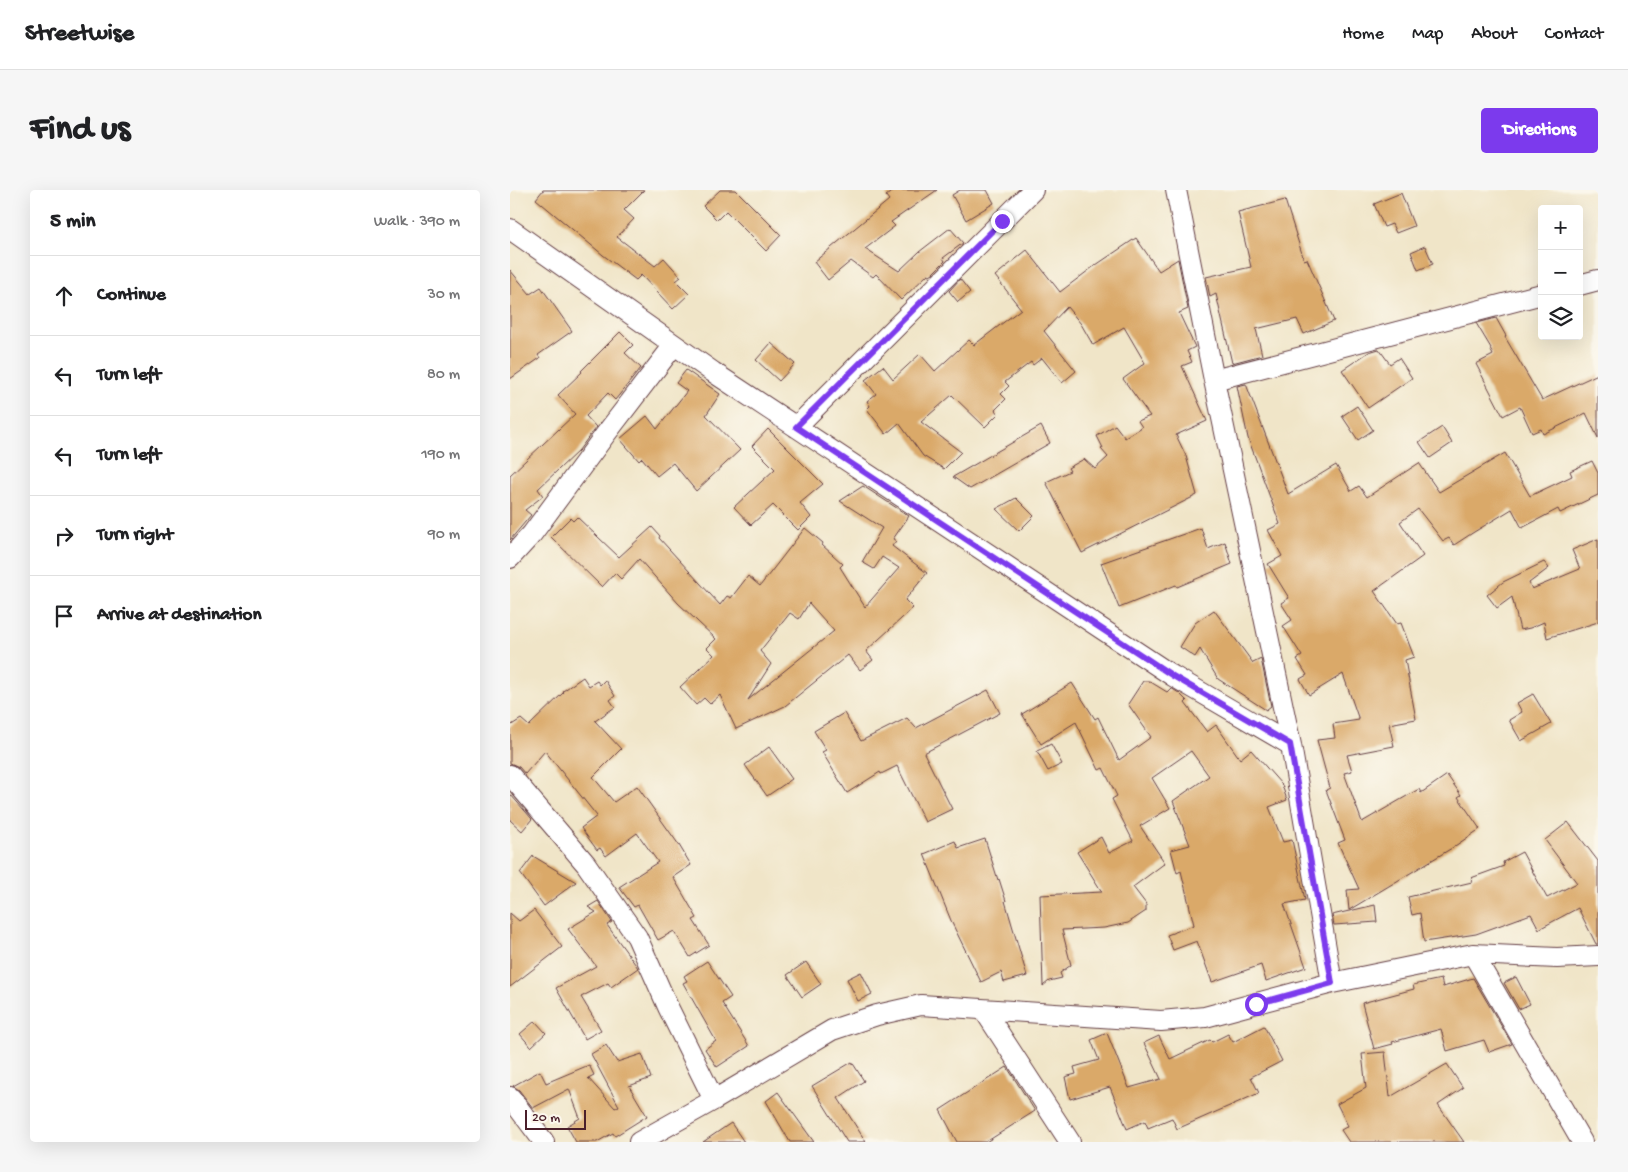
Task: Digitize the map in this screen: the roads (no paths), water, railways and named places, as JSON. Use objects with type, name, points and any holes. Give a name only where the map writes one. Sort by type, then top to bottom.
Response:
[{"type":"street","points":[[796,427],[1033,190]]},
{"type":"street","points":[[1176,190],[1290,744],[1332,983]]},
{"type":"street","points":[[510,229],[674,345],[1173,676],[1290,744]]},
{"type":"street","points":[[1583,284],[1598,280]]},
{"type":"street","points":[[1214,380],[1538,295]]},
{"type":"street","points":[[510,558],[532,534],[605,434],[674,345]]},
{"type":"street","points":[[510,775],[586,864],[637,937],[668,1007],[714,1100]]},
{"type":"street","points":[[1473,954],[1582,1142]]},
{"type":"street","points":[[639,1142],[832,1030],[877,1015],[921,1005],[1161,1021],[1205,1018],[1332,983],[1473,954],[1557,958],[1598,956]]},
{"type":"street","points":[[984,1010],[1070,1142]]},
{"type":"street","points":[[510,1097],[544,1142]]}]
